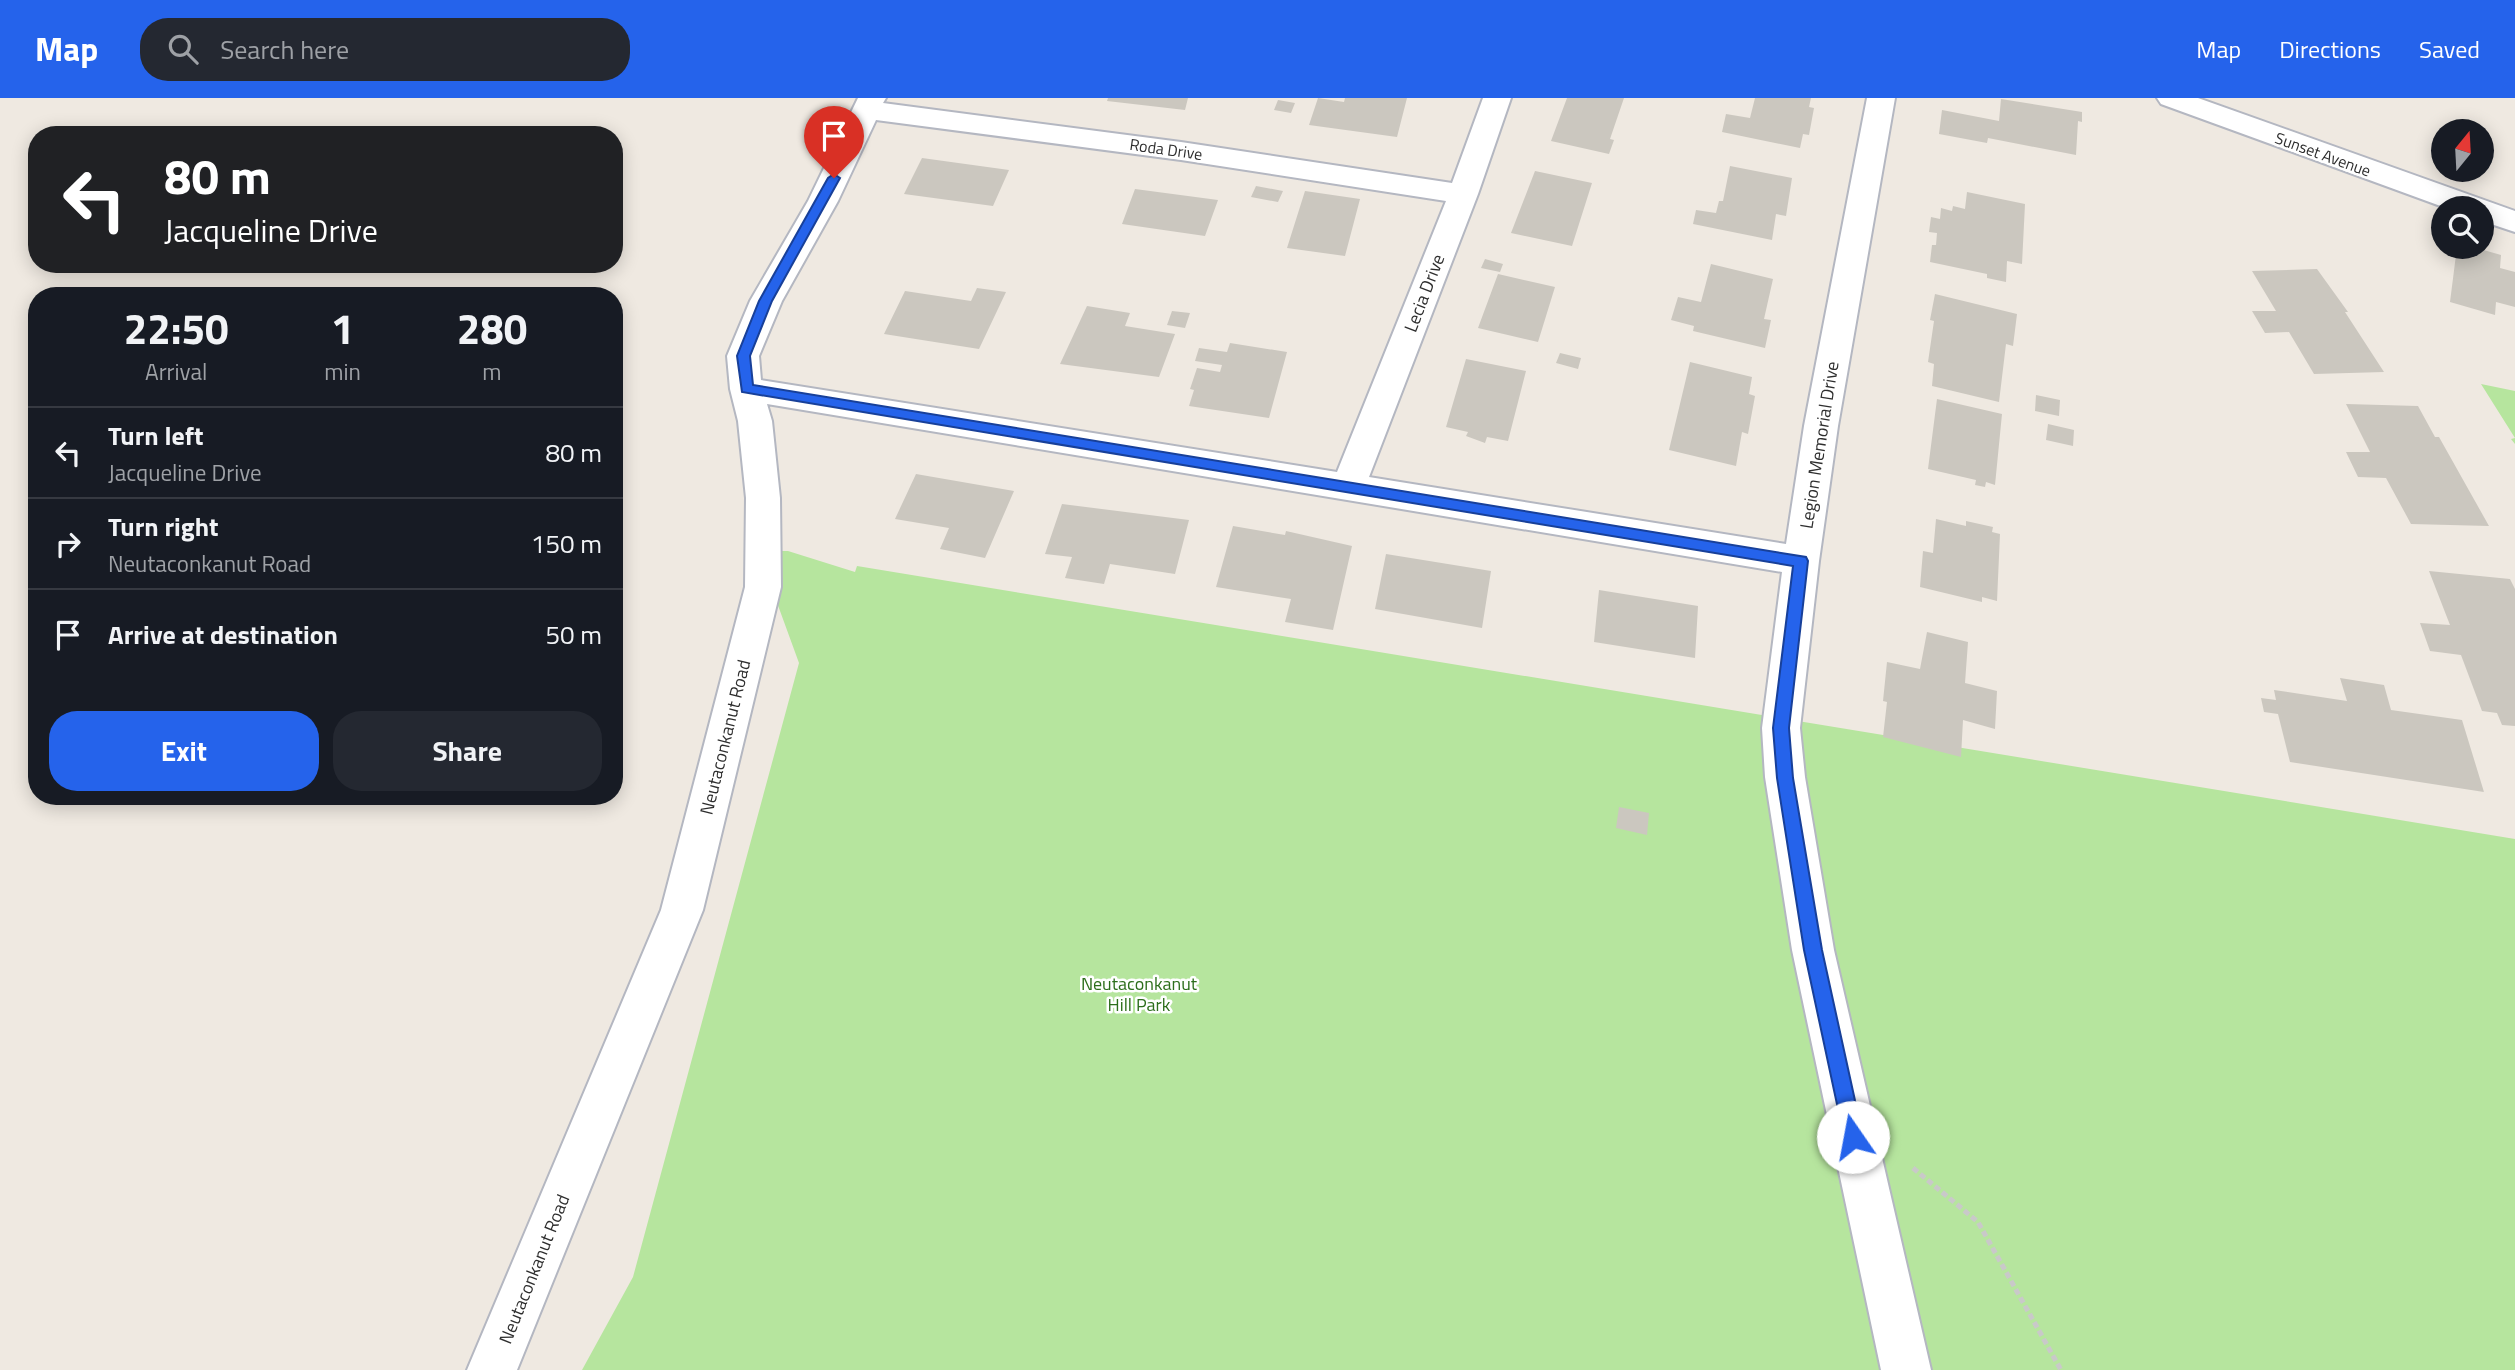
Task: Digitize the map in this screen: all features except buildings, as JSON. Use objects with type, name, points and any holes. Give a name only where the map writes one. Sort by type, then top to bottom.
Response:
[{"type":"street","name":"Lecia Drive","points":[[1348,487],[1463,194],[1497,98]]},
{"type":"street","name":"Legion Memorial Drive","points":[[1881,98],[1821,426],[1801,561],[1781,728],[1785,778],[1813,950],[1906,1370]]},
{"type":"street","name":"Sunset Avenue","points":[[2171,98],[2442,196]]},
{"type":"street","name":"Roda Drive","points":[[870,104],[1463,194]]},
{"type":"street","name":"Neutaconkanut Road","points":[[492,1370],[682,910],[763,587],[763,498],[755,421],[746,389],[743,356],[766,301],[823,201],[870,104]]},
{"type":"street","points":[[2494,214],[2515,222]]},
{"type":"street","points":[[746,389],[1801,561]]},
{"type":"path","points":[[1859,1164],[1906,1162],[1978,1222],[2061,1370]]},
{"type":"green space","points":[[2481,384],[2515,391],[2515,438]]},
{"type":"green space","name":"Neutaconkanut Hill Park","points":[[768,551],[788,551],[855,572],[857,566],[2515,839],[2515,1370],[582,1370],[633,1277],[799,663],[768,578]]},
{"type":"route","points":[[834,178],[766,301],[743,356],[746,389],[1801,561],[1781,728],[1785,778],[1813,950],[1853,1137]]}]
